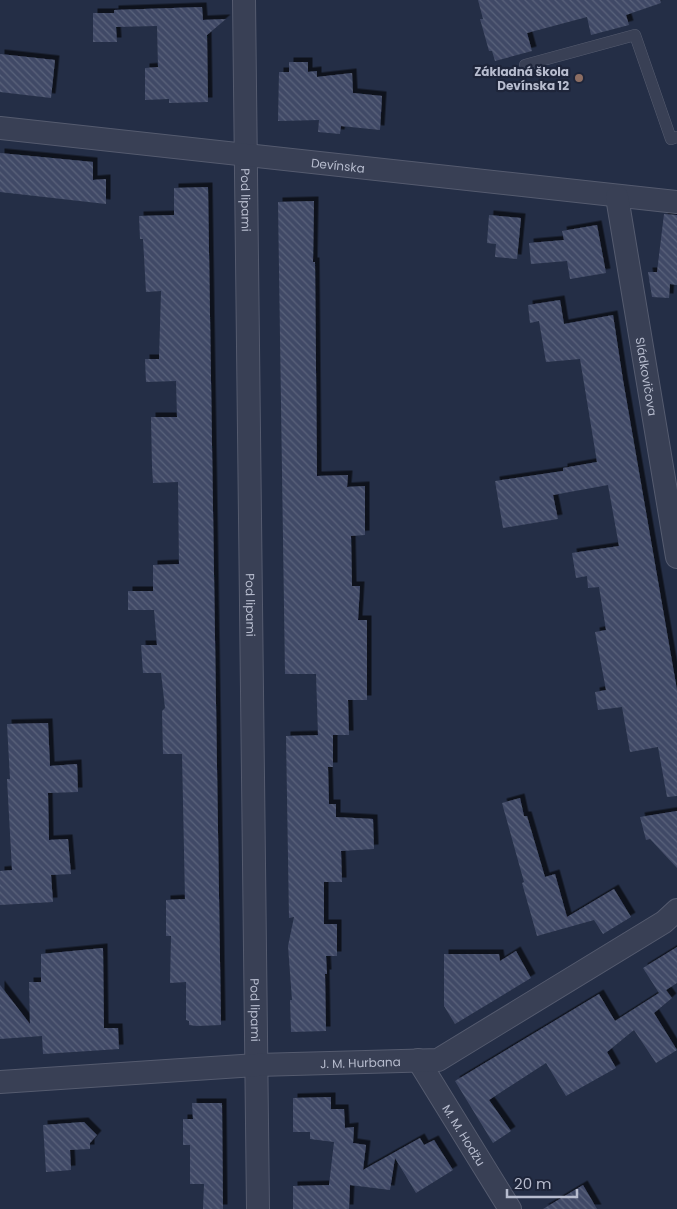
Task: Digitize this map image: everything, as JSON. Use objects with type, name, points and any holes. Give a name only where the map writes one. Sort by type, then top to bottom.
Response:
[{"type":"street","name":"Pod lipami","points":[[244,0],[258,1209]]},
{"type":"street","name":"Devínska","points":[[0,128],[617,197],[677,202]]},
{"type":"street","name":"Sládkovičova","points":[[617,197],[677,557]]},
{"type":"street","name":"J. M. Hurbana","points":[[0,1082],[257,1065],[438,1060],[664,922],[677,910]]},
{"type":"street","name":"M. M. Hodžu","points":[[418,1060],[510,1209]]},
{"type":"lane","points":[[525,65],[635,35],[671,139],[677,137]]},
{"type":"building","points":[[478,0],[660,0],[661,3],[626,15],[629,25],[591,35],[587,17],[527,33],[532,51],[495,61],[492,51],[489,51],[480,19],[483,19]]},
{"type":"building","points":[[202,7],[203,20],[226,19],[207,35],[208,102],[169,103],[169,99],[145,100],[145,68],[158,67],[157,26],[116,27],[117,42],[93,42],[93,13],[114,13],[114,10]]},
{"type":"building","points":[[0,54],[55,60],[51,98],[0,92]]},
{"type":"building","points":[[289,62],[308,62],[308,72],[317,71],[317,77],[352,73],[353,93],[382,96],[380,130],[341,126],[340,134],[318,132],[319,120],[278,121],[279,72],[289,72]]},
{"type":"building","points":[[0,153],[93,162],[93,180],[106,179],[106,204],[0,192]]},
{"type":"building","points":[[208,187],[221,1025],[197,1026],[189,1025],[189,1021],[186,1020],[186,982],[170,983],[171,936],[166,936],[166,900],[185,899],[182,754],[163,754],[162,711],[165,708],[161,673],[143,673],[141,645],[157,645],[154,610],[128,610],[128,591],[153,591],[153,565],[179,564],[178,482],[153,483],[151,417],[177,417],[176,381],[146,382],[145,359],[159,359],[161,291],[146,292],[143,239],[140,239],[139,216],[174,215],[174,188]]},
{"type":"building","points":[[314,201],[313,262],[315,262],[317,476],[348,475],[347,487],[365,486],[365,535],[351,536],[352,586],[360,586],[358,620],[367,620],[367,700],[348,700],[349,735],[333,735],[333,767],[328,767],[329,804],[336,804],[336,817],[373,819],[374,849],[341,851],[342,882],[324,882],[324,924],[337,924],[337,956],[326,956],[326,1031],[291,1032],[290,1000],[292,1000],[288,946],[294,917],[289,918],[286,736],[321,735],[318,735],[316,674],[285,674],[278,202]]},
{"type":"building","points":[[664,214],[677,215],[677,285],[670,284],[669,298],[652,297],[648,272],[657,272]]},
{"type":"building","points":[[489,215],[521,218],[517,259],[495,257],[496,244],[487,243]]},
{"type":"building","points":[[597,225],[606,273],[570,279],[567,261],[531,264],[529,243],[564,240],[562,231]]},
{"type":"building","points":[[560,300],[564,324],[613,315],[677,690],[677,796],[667,797],[658,747],[630,752],[622,707],[598,710],[595,692],[606,690],[595,632],[606,630],[599,587],[588,588],[587,576],[576,578],[572,553],[619,546],[608,485],[553,495],[558,519],[503,528],[495,481],[563,471],[563,468],[597,462],[580,359],[546,362],[539,321],[530,323],[528,305]]},
{"type":"building","points":[[48,723],[50,766],[77,764],[78,792],[48,793],[49,840],[68,839],[71,874],[51,875],[53,902],[0,905],[0,871],[12,870],[7,779],[10,779],[7,724]]},
{"type":"building","points":[[520,798],[524,816],[527,816],[545,877],[555,874],[567,917],[614,889],[631,917],[603,934],[594,920],[537,936],[502,803]]},
{"type":"building","points":[[677,811],[677,868],[650,839],[646,840],[640,817]]},
{"type":"building","points":[[677,947],[677,983],[666,990],[672,998],[654,1013],[677,1050],[656,1063],[634,1030],[607,1052],[616,1068],[566,1096],[546,1063],[489,1100],[511,1131],[493,1143],[455,1081],[599,994],[615,1021],[659,993],[643,968]]},
{"type":"building","points":[[103,948],[104,1028],[118,1028],[119,1049],[43,1054],[42,1036],[0,1039],[0,985],[30,1024],[29,982],[41,982],[41,954]]},
{"type":"building","points":[[516,951],[531,978],[455,1024],[444,1006],[444,954],[499,954],[500,961]]},
{"type":"building","points":[[331,1097],[331,1109],[344,1109],[345,1128],[354,1127],[353,1143],[366,1145],[363,1170],[420,1138],[424,1145],[434,1140],[453,1170],[416,1193],[395,1158],[390,1190],[350,1185],[349,1209],[293,1209],[293,1186],[329,1185],[334,1142],[310,1139],[310,1132],[293,1132],[293,1098]]},
{"type":"building","points":[[192,1103],[222,1103],[223,1209],[203,1209],[204,1184],[190,1184],[190,1145],[183,1145],[183,1119],[193,1119]]},
{"type":"building","points":[[84,1122],[97,1135],[90,1143],[90,1149],[70,1150],[71,1170],[46,1172],[43,1125]]},
{"type":"building","points":[[583,1185],[597,1209],[543,1209]]},
{"type":"place","name":"Základná škola Devínska 12","points":[[579,78]]}]
